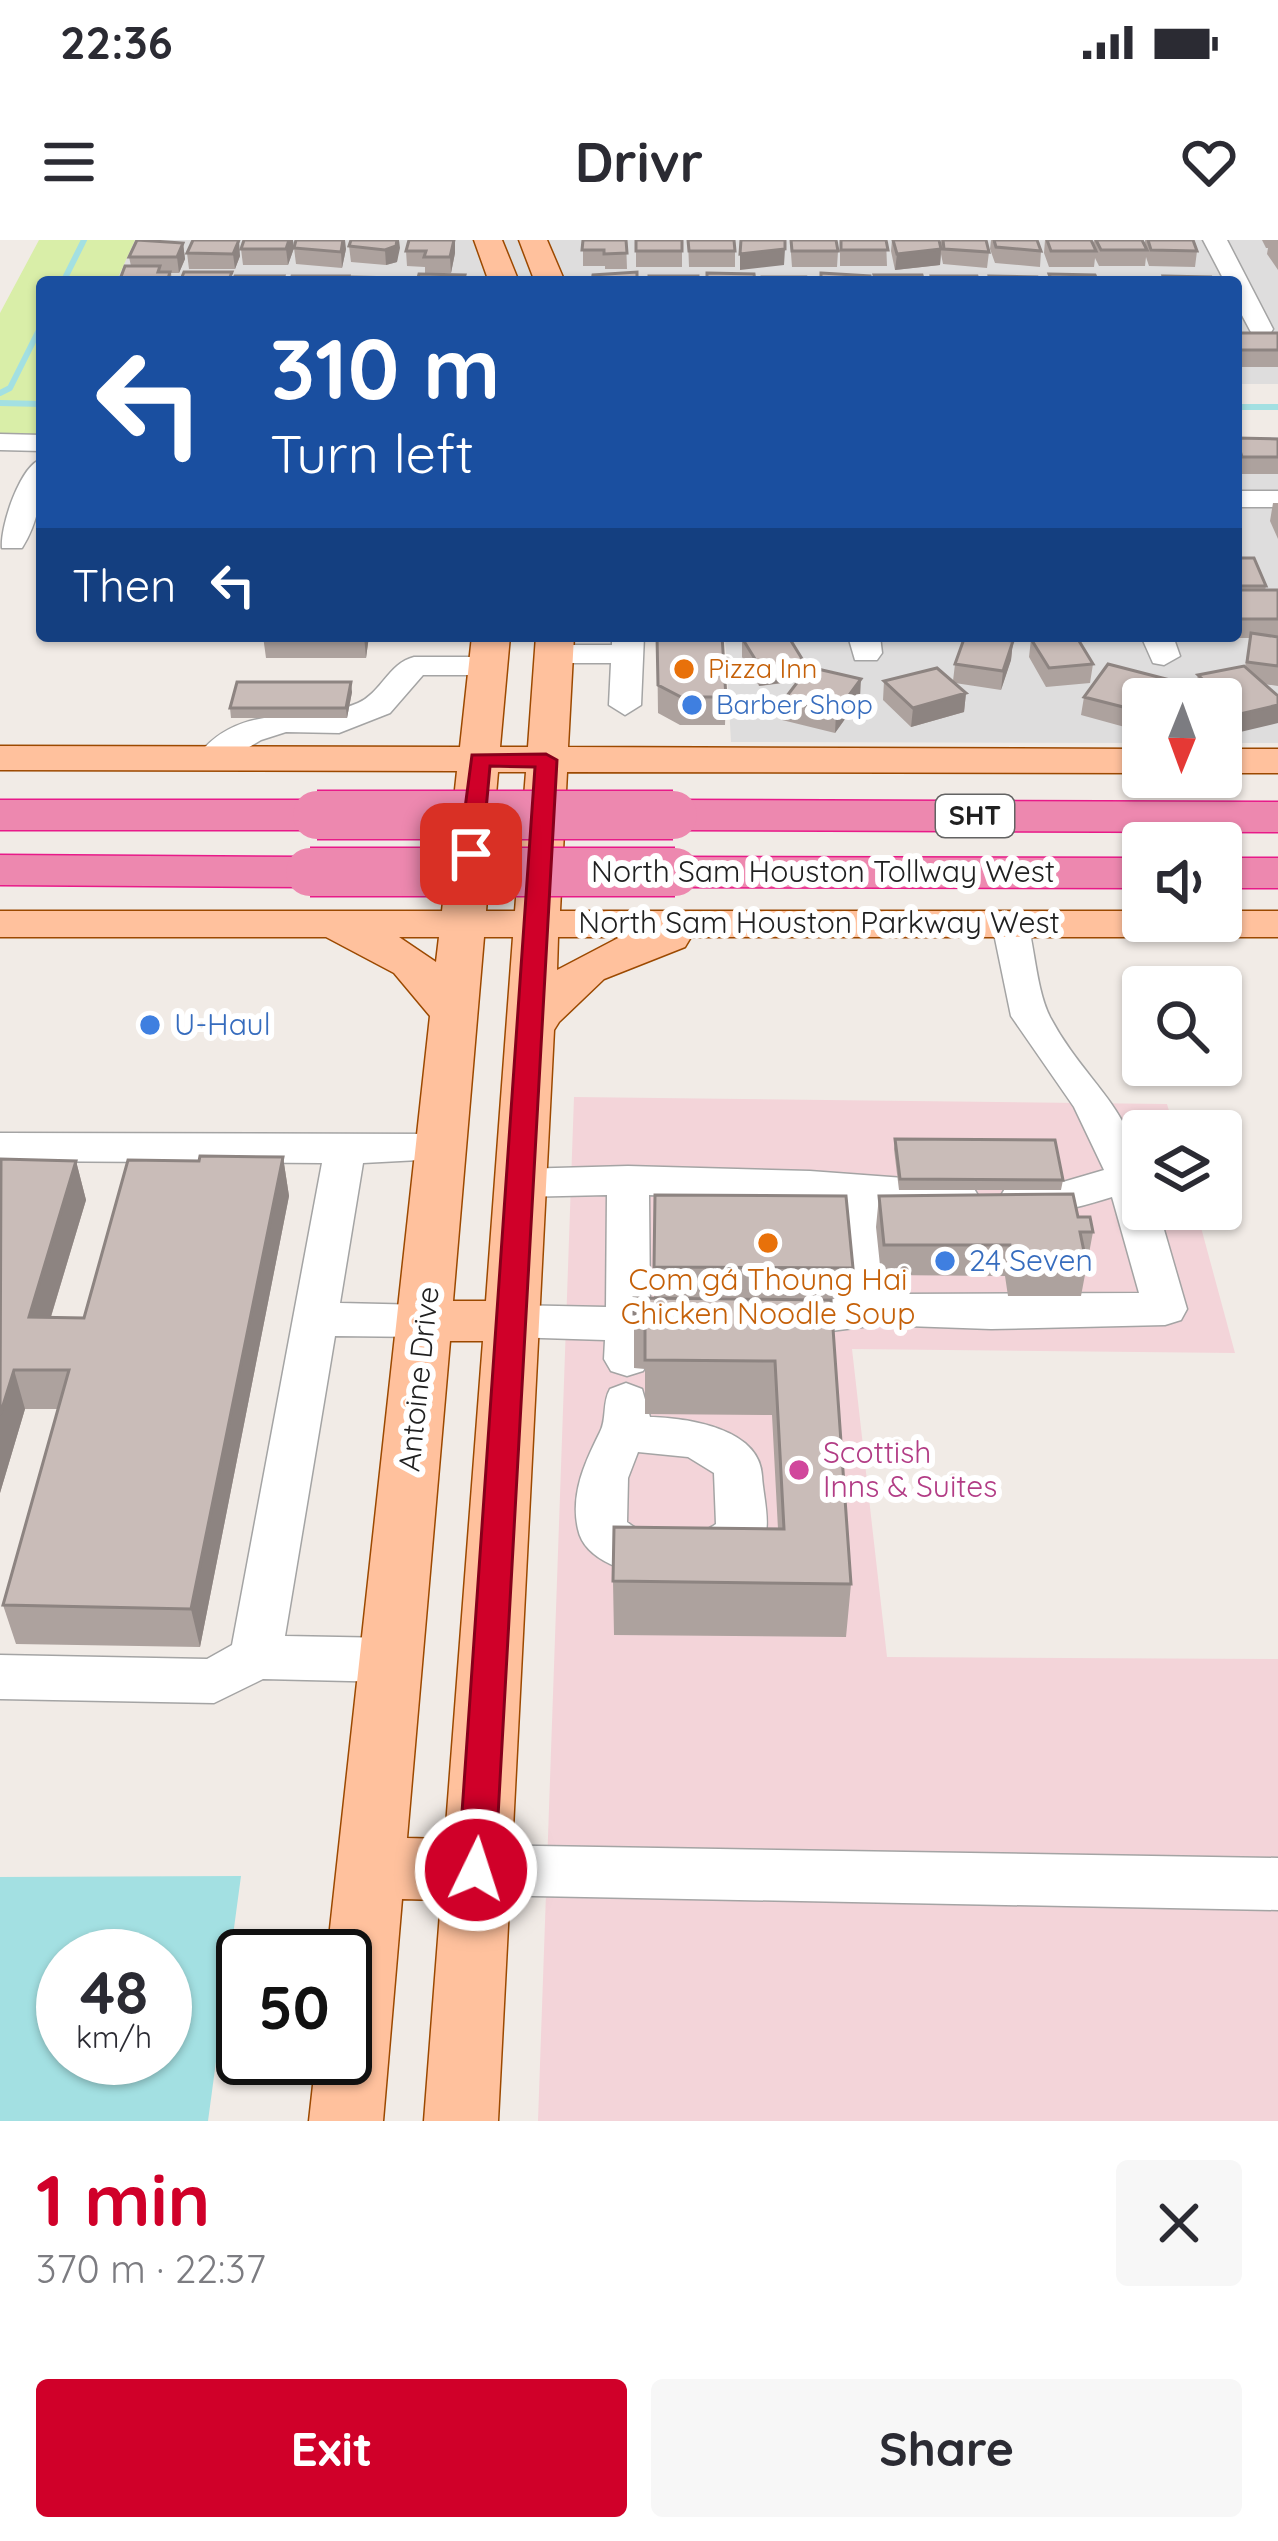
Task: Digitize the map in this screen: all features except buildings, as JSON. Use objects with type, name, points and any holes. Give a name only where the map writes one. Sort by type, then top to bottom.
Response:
[{"type":"highway","name":"North Sam Houston Tollway West","points":[[0,815],[1278,817]]},
{"type":"highway","name":"North Sam Houston Tollway West","points":[[0,870],[1122,873]]},
{"type":"highway","points":[[1242,873],[1278,873]]},
{"type":"main road","points":[[488,240],[502,276]]},
{"type":"main road","points":[[533,240],[548,276]]},
{"type":"main road","points":[[461,2121],[553,661]]},
{"type":"main road","points":[[553,661],[609,738],[637,750],[700,761]]},
{"type":"main road","points":[[341,760],[444,729],[489,663]]},
{"type":"main road","name":"Antoine Drive","points":[[346,2121],[489,663]]},
{"type":"main road","points":[[0,758],[1122,761]]},
{"type":"main road","points":[[311,924],[367,904],[408,880],[417,805],[405,786],[341,760]]},
{"type":"main road","points":[[700,761],[618,793],[609,805],[603,864],[616,891],[630,903],[722,923]]},
{"type":"main road","points":[[1242,761],[1278,761]]},
{"type":"main road","points":[[528,1032],[566,981],[595,962],[722,923]]},
{"type":"main road","name":"North Sam Houston Parkway West","points":[[0,924],[1278,924]]},
{"type":"main road","points":[[311,924],[386,946],[418,966],[454,1017]]},
{"type":"main road","points":[[424,1321],[510,1321]]},
{"type":"main road","points":[[370,1868],[476,1870]]},
{"type":"street","points":[[1215,240],[1232,276]]},
{"type":"street","points":[[1242,296],[1258,329]]},
{"type":"street","points":[[0,442],[36,442]]},
{"type":"street","points":[[18,542],[36,486]]},
{"type":"street","points":[[1242,500],[1278,500]]},
{"type":"street","points":[[553,661],[628,645],[626,706]]},
{"type":"street","points":[[212,759],[249,733],[283,722],[339,723],[379,706],[417,651],[489,663]]},
{"type":"street","points":[[283,722],[316,736],[341,760]]},
{"type":"street","points":[[1010,923],[1030,1016],[1093,1104],[1122,1164]]},
{"type":"street","points":[[0,1148],[442,1148]]},
{"type":"street","points":[[256,1657],[345,1149]]},
{"type":"street","points":[[519,1183],[628,1180],[810,1185],[903,1196],[1064,1197],[1122,1179]]},
{"type":"street","points":[[627,1379],[628,1180]]},
{"type":"street","points":[[862,1192],[878,1309]]},
{"type":"street","points":[[510,1321],[627,1379],[788,1322],[878,1309],[991,1313],[1165,1309],[1143,1230]]},
{"type":"street","points":[[317,1319],[424,1321]]},
{"type":"street","points":[[0,1677],[214,1681],[256,1657],[392,1660]]},
{"type":"street","points":[[476,1870],[1278,1884]]},
{"type":"shaded area","points":[[135,240],[1278,240],[1278,384],[1242,384],[1242,276],[119,276]]},
{"type":"shaded area","points":[[1242,437],[1278,437],[1278,743],[1242,743],[1242,678],[1122,678],[1122,743],[731,742],[725,642],[1242,642]]},
{"type":"shaded area","points":[[574,1097],[1167,1104],[1169,1110],[1122,1110],[1122,1230],[1202,1230],[1235,1353],[852,1349],[887,1657],[1278,1659],[1278,2121],[538,2121]]},
{"type":"green space","points":[[39,240],[135,240],[119,276],[36,276],[36,436],[0,435],[0,313]]},
{"type":"water","points":[[241,1876],[234,1929],[216,1929],[216,2062],[208,2121],[0,2121],[0,1877]]},
{"type":"waterway","points":[[66,276],[84,240]]},
{"type":"waterway","points":[[0,393],[10,388],[36,336]]},
{"type":"waterway","points":[[0,403],[36,404]]},
{"type":"waterway","points":[[1242,407],[1278,407]]},
{"type":"place","name":"Pizza Inn","points":[[684,669]]},
{"type":"place","name":"Barber Shop","points":[[692,705]]},
{"type":"place","name":"U-Haul","points":[[150,1025]]},
{"type":"place","name":"Com gá Thoung Hai Chicken Noodle Soup","points":[[768,1243]]},
{"type":"place","name":"24 Seven","points":[[945,1261]]},
{"type":"place","name":"Scottish Inns & Suites","points":[[799,1470]]},
{"type":"route","points":[[471,854],[480,760],[546,760],[476,1870]]}]
